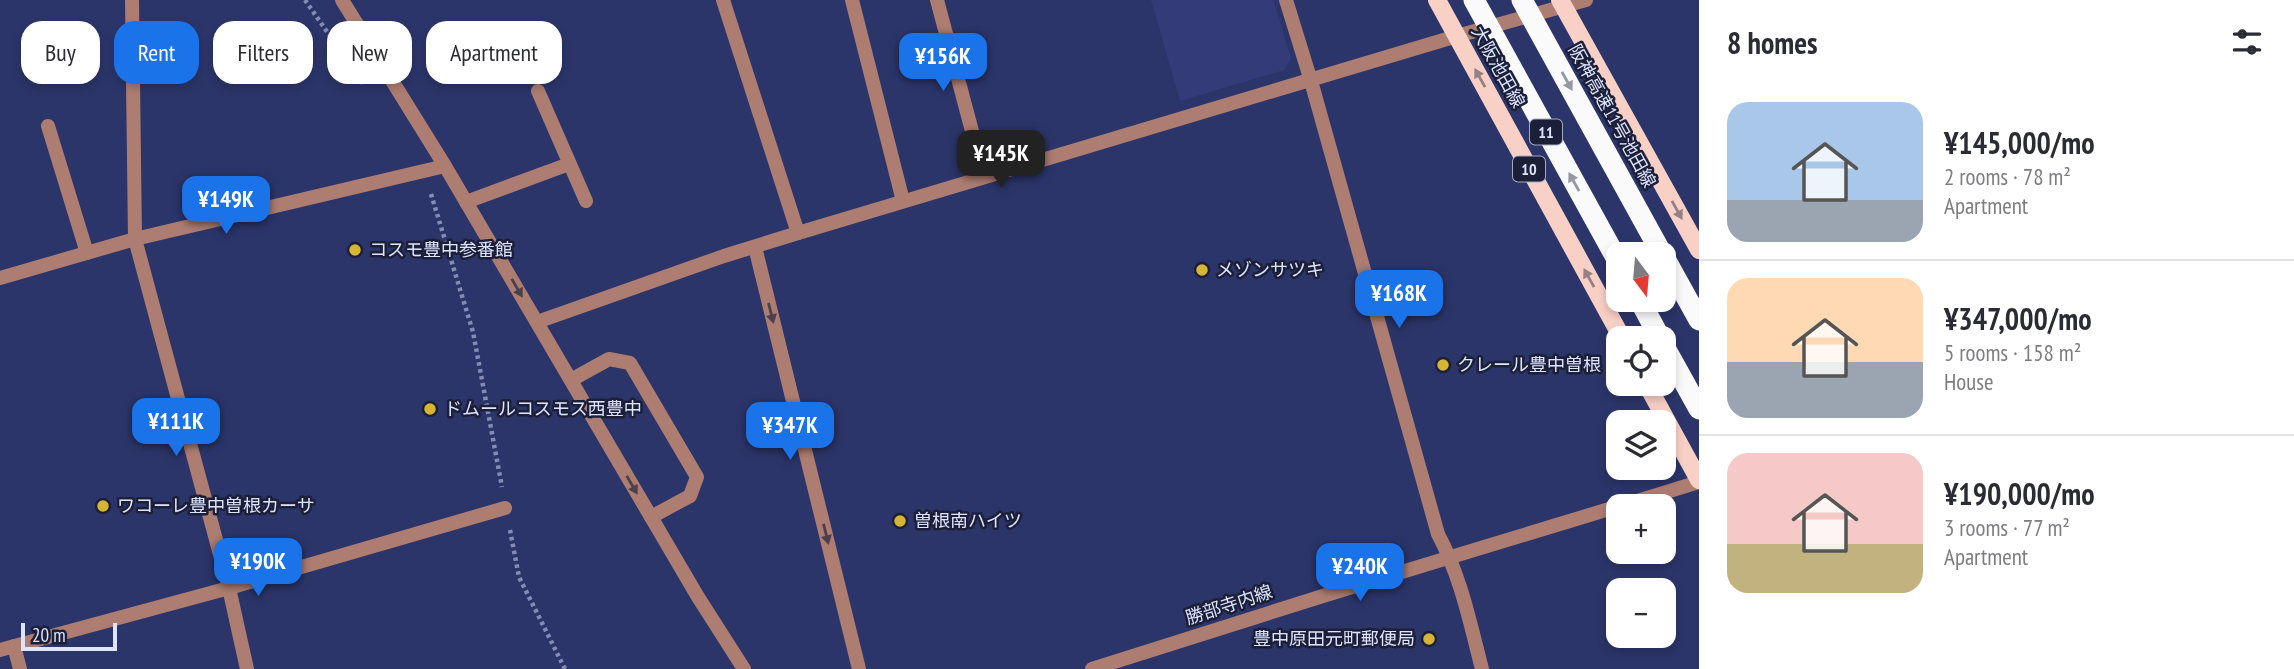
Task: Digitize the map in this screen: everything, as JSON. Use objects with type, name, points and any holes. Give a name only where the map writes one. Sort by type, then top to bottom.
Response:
[{"type":"highway","name":"11","points":[[1474,0],[1607,242]]},
{"type":"highway","name":"阪神高速11号池田線","points":[[1522,0],[1656,242]]},
{"type":"highway","name":"阪神高速11号池田線","points":[[1676,278],[1699,320]]},
{"type":"highway","points":[[1676,368],[1699,409]]},
{"type":"main road","name":"大阪池田線","points":[[1437,0],[1615,326]]},
{"type":"main road","points":[[1562,3],[1699,250]]},
{"type":"main road","points":[[1653,396],[1699,481]]},
{"type":"street","points":[[132,0],[135,239],[229,588],[247,669]]},
{"type":"street","points":[[342,0],[445,166],[744,669]]},
{"type":"street","points":[[723,0],[799,233]]},
{"type":"street","points":[[852,0],[903,201]]},
{"type":"street","points":[[937,0],[984,176]]},
{"type":"street","points":[[1286,0],[1438,534],[1451,558],[1462,590],[1482,669]]},
{"type":"street","points":[[537,322],[755,247],[984,176],[1311,81],[1562,3],[1586,0]]},
{"type":"street","points":[[538,91],[586,201]]},
{"type":"street","points":[[48,125],[87,253]]},
{"type":"street","points":[[466,201],[569,163]]},
{"type":"street","points":[[0,278],[135,239],[445,166]]},
{"type":"street","points":[[755,247],[859,669]]},
{"type":"street","points":[[571,380],[609,359],[630,363],[684,454],[697,477],[690,496],[652,517]]},
{"type":"street","name":"勝部寺内線","points":[[1658,494],[1699,481]]},
{"type":"street","points":[[20,669],[7,648],[229,588],[506,508]]},
{"type":"street","name":"勝部寺内線","points":[[1092,669],[1606,510]]},
{"type":"path","points":[[305,0],[369,92]]},
{"type":"path","points":[[424,172],[472,332],[519,577],[565,669]]},
{"type":"shaded area","points":[[1151,0],[1273,0],[1291,58],[1284,70],[1180,101]]},
{"type":"place","name":"コスモ豊中参番館","points":[[355,250]]},
{"type":"place","name":"メゾンサツキ","points":[[1202,270]]},
{"type":"place","name":"クレール豊中曽根","points":[[1443,365]]},
{"type":"place","name":"ドムールコスモス西豊中","points":[[430,409]]},
{"type":"place","name":"ワコーレ豊中曽根カーサ","points":[[103,506]]},
{"type":"place","name":"曽根南ハイツ","points":[[900,521]]},
{"type":"place","name":"豊中原田元町郵便局","points":[[1429,639]]}]
